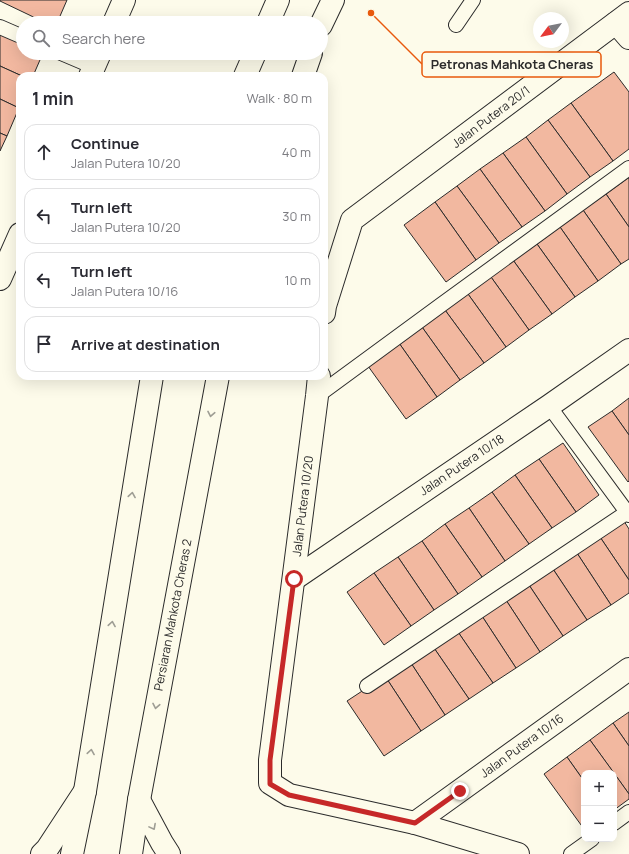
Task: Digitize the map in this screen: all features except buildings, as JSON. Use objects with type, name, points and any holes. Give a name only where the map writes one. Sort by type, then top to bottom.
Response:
[{"type":"street","points":[[117,16],[124,0]]},
{"type":"street","points":[[271,16],[278,0]]},
{"type":"street","points":[[325,16],[333,0]]},
{"type":"street","name":"Jalan Putera 20/1","points":[[328,294],[352,220],[625,25]]},
{"type":"street","points":[[247,72],[252,60]]},
{"type":"street","points":[[304,72],[309,60]]},
{"type":"street","points":[[0,278],[16,243]]},
{"type":"street","name":"Jalan Putera 10/18","points":[[294,579],[629,350]]},
{"type":"street","points":[[72,854],[85,790],[151,380]]},
{"type":"street","name":"Persiaran Mahkota Cheras 2","points":[[131,854],[139,800],[217,380]]},
{"type":"street","name":"Jalan Putera 10/20","points":[[318,386],[270,760],[270,784],[289,795],[415,823],[518,854]]},
{"type":"street","name":"Jalan Putera 10/16","points":[[415,823],[629,669]]},
{"type":"street","points":[[42,854],[85,790]]},
{"type":"street","points":[[139,800],[169,854]]},
{"type":"lane","points":[[456,25],[473,0]]},
{"type":"lane","points":[[0,27],[16,34]]},
{"type":"lane","points":[[81,60],[95,65]]},
{"type":"lane","points":[[328,379],[441,304],[629,168]]},
{"type":"lane","points":[[318,386],[327,380]]},
{"type":"lane","points":[[367,686],[628,513],[549,406]]},
{"type":"lane","points":[[617,821],[629,812]]},
{"type":"lane","points":[[571,854],[588,842]]},
{"type":"place","name":"Petronas Mahkota Cheras","points":[[371,13]]},
{"type":"route","points":[[294,579],[270,760],[270,784],[289,795],[415,823],[460,791]]}]
